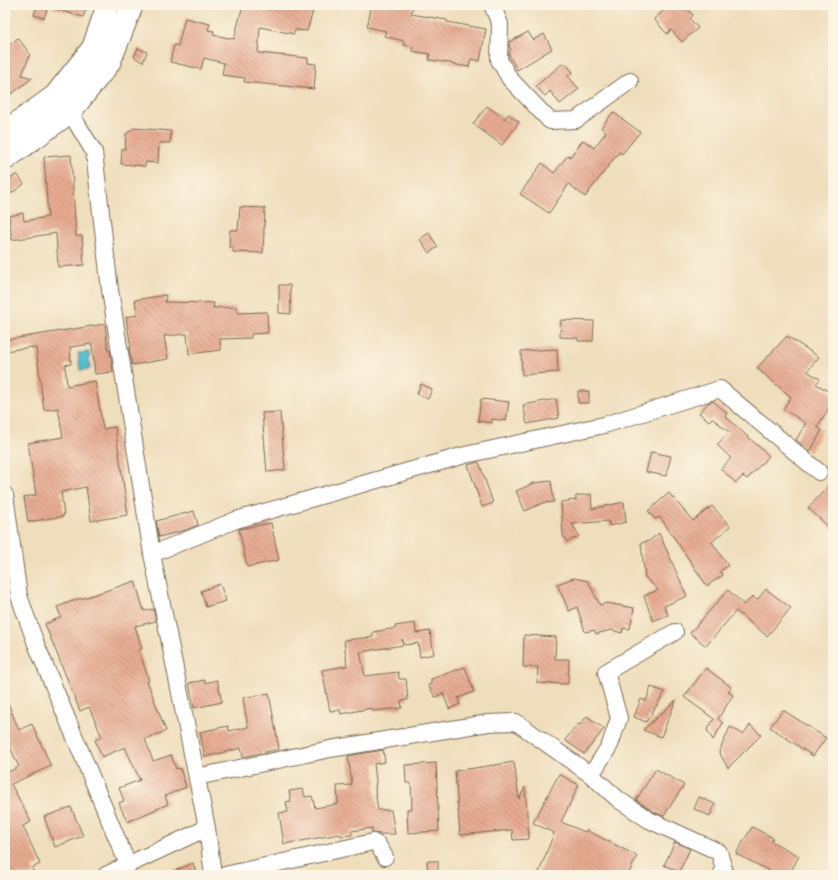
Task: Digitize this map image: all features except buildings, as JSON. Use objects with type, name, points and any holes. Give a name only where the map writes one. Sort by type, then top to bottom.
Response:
[{"type":"street","points":[[5,132],[55,96],[93,48],[108,5]]},
{"type":"street","points":[[5,159],[70,112],[109,63],[132,5]]},
{"type":"street","points":[[492,5],[500,24],[499,60],[510,79],[550,121],[576,120],[630,81]]},
{"type":"street","points":[[70,112],[94,152],[110,290],[152,554],[206,828],[212,875]]},
{"type":"street","points":[[152,554],[236,520],[465,455],[604,425],[720,389],[819,472]]},
{"type":"street","points":[[5,495],[18,596],[36,644],[128,865]]},
{"type":"street","points":[[591,776],[610,745],[619,718],[606,672],[675,632]]},
{"type":"street","points":[[196,777],[330,749],[488,723],[516,722],[591,776],[619,800],[649,820],[719,852],[724,869],[721,875]]},
{"type":"street","points":[[106,875],[206,828]]},
{"type":"street","points":[[225,875],[373,842],[378,845],[385,857]]},
{"type":"water","points":[[89,352],[90,369],[80,370],[78,353]]}]
